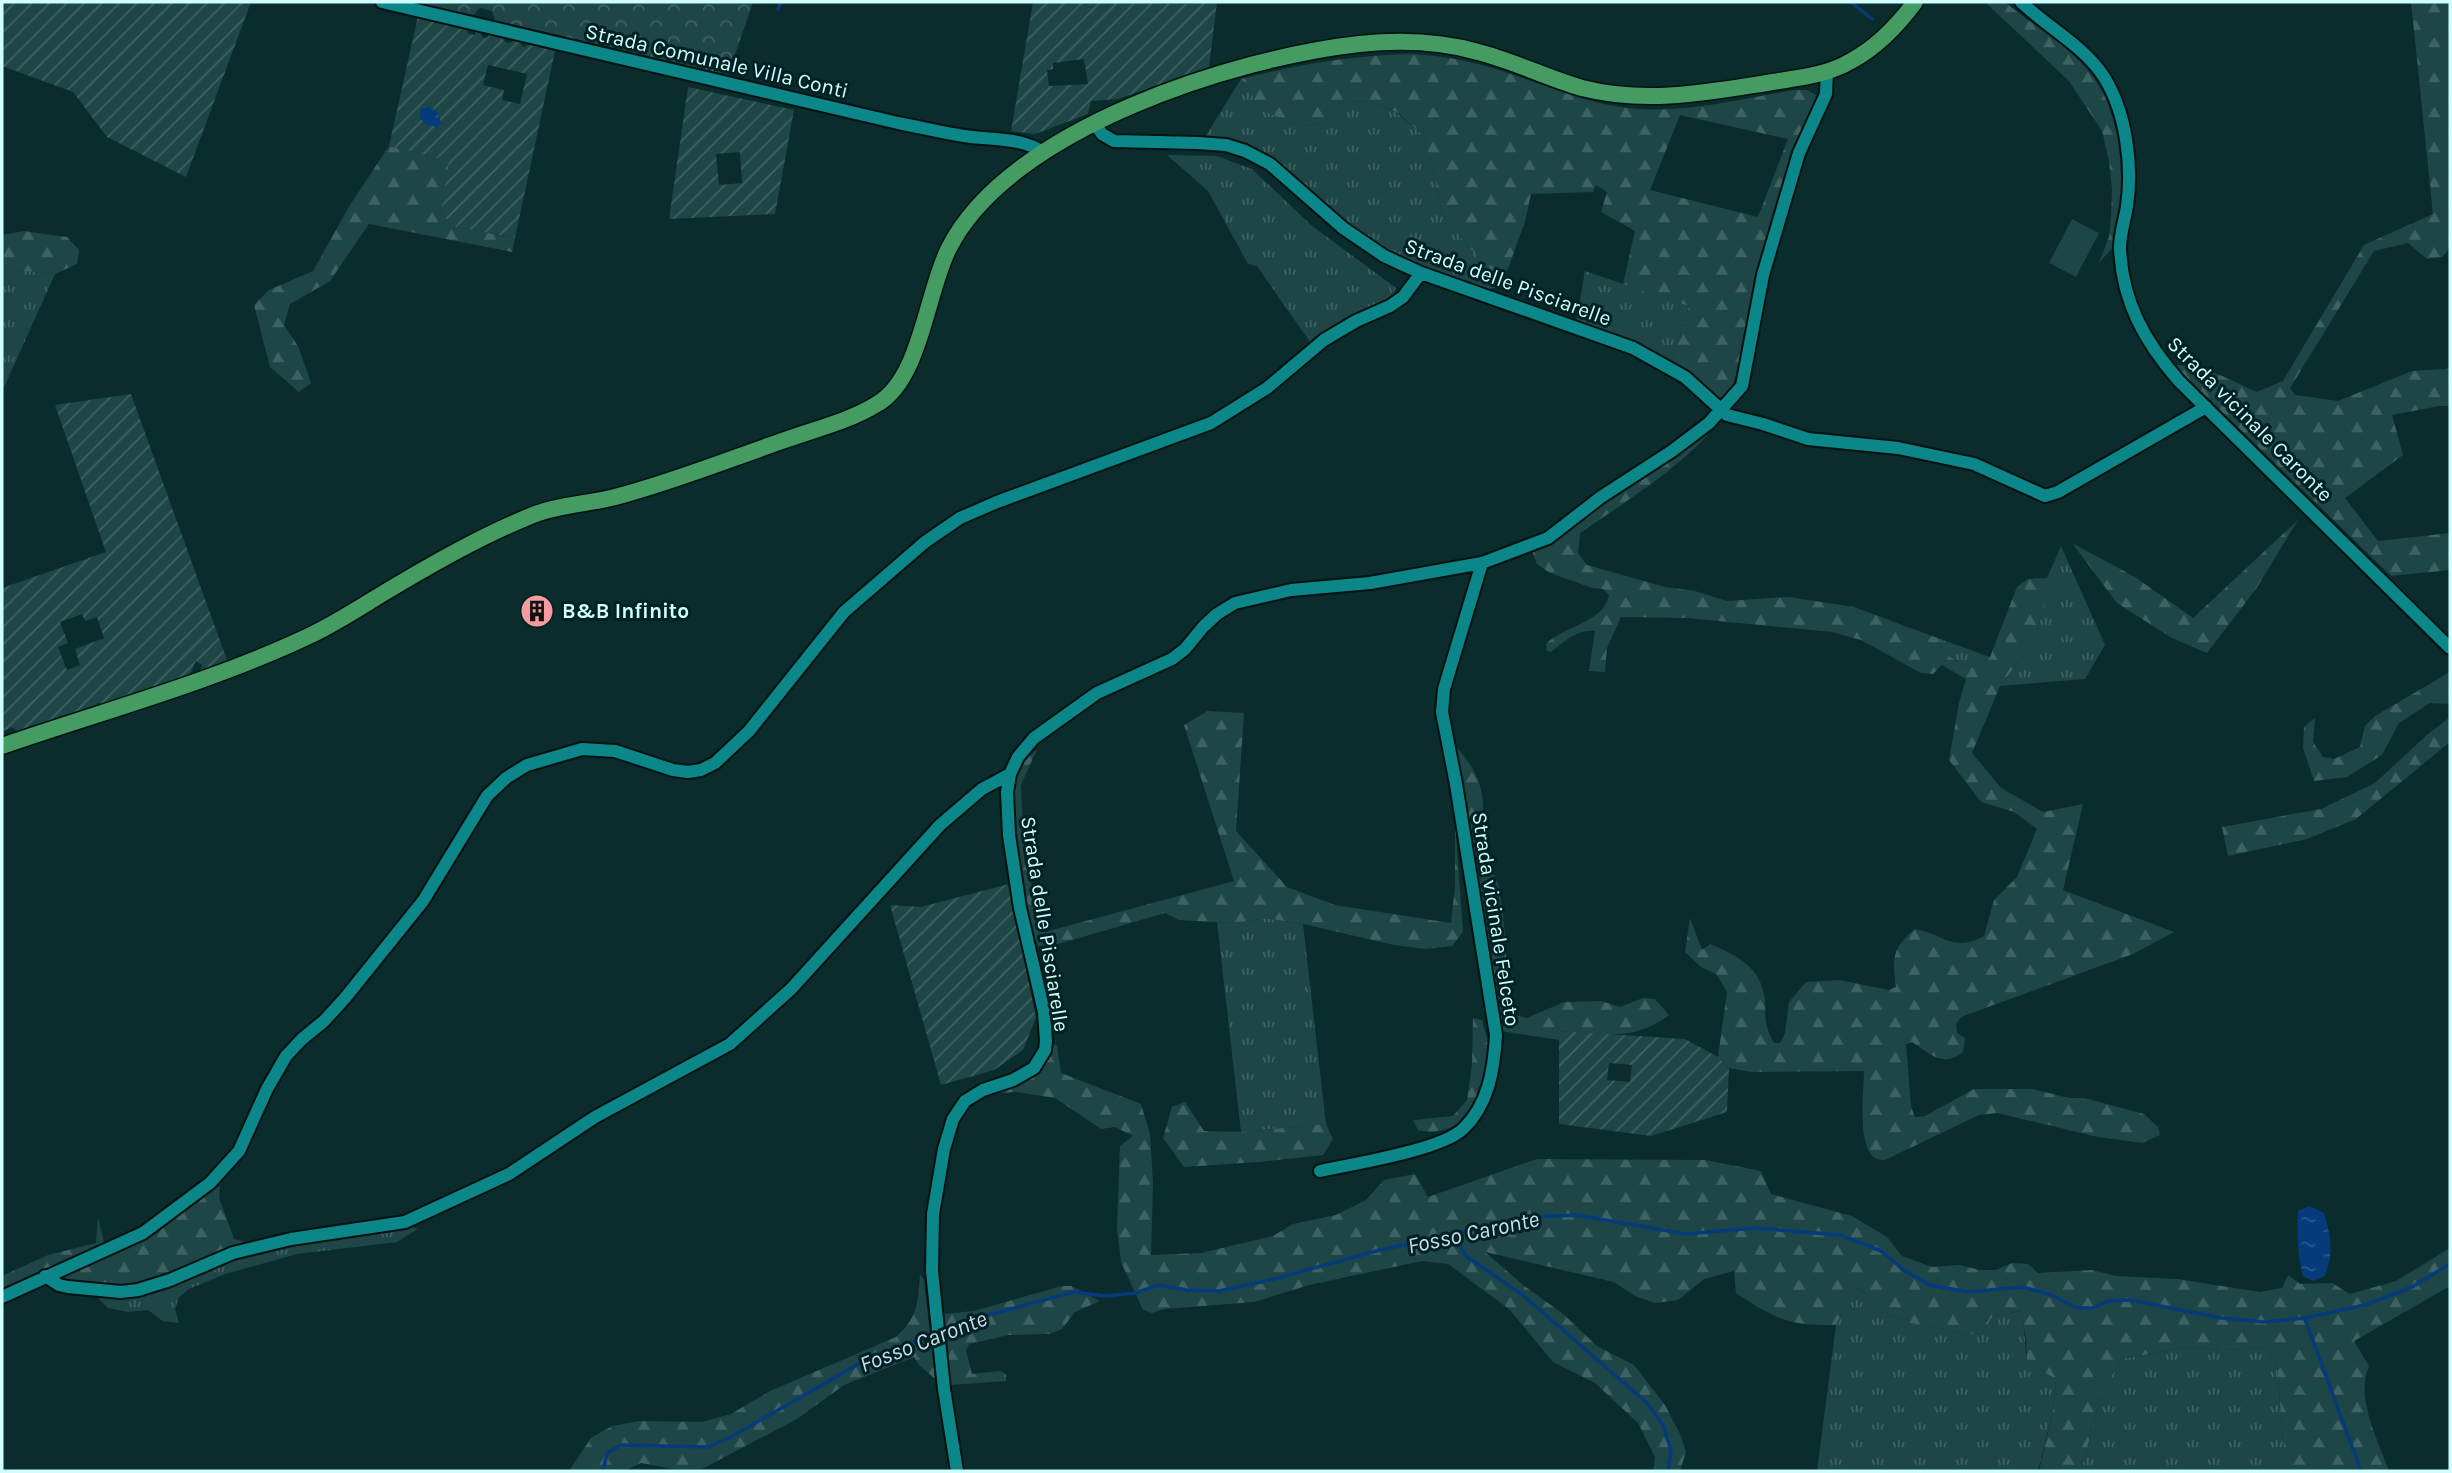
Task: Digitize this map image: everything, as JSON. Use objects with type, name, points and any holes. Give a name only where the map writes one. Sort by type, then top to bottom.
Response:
[{"type":"main road","points":[[2,746],[160,695],[266,656],[320,631],[422,570],[529,516],[645,488],[826,425],[880,403],[890,396],[906,376],[943,261],[962,225],[994,190],[1044,153],[1095,124],[1161,94],[1298,52],[1365,43],[1444,44],[1481,52],[1581,88],[1650,98],[1687,96],[1827,72],[1846,65],[1874,46],[1915,2]]},
{"type":"street","name":"Strada Comunale Villa Conti","points":[[382,2],[898,123],[962,136],[1020,143],[1036,147],[1044,153]]},
{"type":"street","name":"Strada vicinale Caronte","points":[[2021,2],[2095,65],[2111,90],[2120,116],[2125,144],[2127,204],[2120,250],[2131,303],[2145,337],[2160,359],[2206,407],[2450,648]]},
{"type":"street","name":"Strada delle Pisciarelle","points":[[957,1471],[941,1366],[931,1244],[944,1149],[953,1119],[965,1101],[1034,1068],[1045,1051],[1044,1012],[1020,908],[1009,835],[1007,792],[1010,774],[1018,757],[1034,738],[1097,693],[1172,659],[1185,649],[1217,614],[1235,603],[1291,590],[1370,583],[1482,563],[1548,538],[1601,497],[1693,436],[1742,386],[1763,275],[1799,153],[1826,94],[1827,72]]},
{"type":"street","name":"Strada delle Pisciarelle","points":[[1095,124],[1102,134],[1114,141],[1226,145],[1245,151],[1280,172],[1343,228],[1384,256],[1421,273],[1633,348],[1685,377],[1727,415],[1808,439],[1898,448],[1975,464],[2045,496],[2058,492],[2206,407]]},
{"type":"street","points":[[2,1297],[143,1233],[210,1183],[239,1151],[267,1089],[286,1056],[345,998],[422,901],[487,796],[506,778],[527,765],[565,753],[600,748],[673,770],[701,770],[728,752],[749,732],[844,612],[934,536],[960,519],[997,502],[1211,423],[1267,387],[1324,340],[1403,297],[1421,273]]},
{"type":"street","name":"Strada vicinale Felceto","points":[[1320,1171],[1401,1154],[1444,1140],[1461,1131],[1472,1119],[1490,1084],[1495,1061],[1496,1035],[1442,702],[1482,563]]},
{"type":"street","points":[[45,1276],[68,1287],[121,1292],[138,1290],[170,1280],[233,1253],[291,1239],[405,1222],[509,1174],[595,1117],[730,1044],[791,989],[940,825],[982,789],[1010,774]]},
{"type":"green space","points":[[2,2],[251,2],[186,177],[107,137],[73,92],[2,66]]},
{"type":"green space","points":[[413,2],[753,2],[728,75],[495,21],[492,11],[480,8],[473,15]]},
{"type":"green space","points":[[1033,2],[1217,2],[1209,67],[1118,99],[1091,101],[1088,114],[1035,134],[1011,131]],"holes":[[[1084,59],[1088,84],[1049,86],[1047,70],[1053,69],[1053,63]]]},
{"type":"green space","points":[[1985,2],[2005,2],[2069,51],[2088,70],[2108,104],[2119,144],[2120,206],[2113,246],[2099,263],[2109,237],[2112,189],[2102,131],[2069,81]]},
{"type":"green space","points":[[2411,2],[2450,2],[2450,248],[2442,257],[2427,259],[2408,243],[2374,251],[2290,388],[2295,395],[2338,401],[2412,371],[2446,369],[2450,366],[2450,406],[2392,415],[2403,455],[2345,498],[2378,541],[2450,533],[2450,570],[2391,576],[2175,366],[2205,369],[2257,392],[2283,381],[2364,245],[2433,214]]},
{"type":"green space","points":[[418,16],[465,28],[469,34],[475,35],[476,31],[481,32],[482,37],[487,38],[489,34],[502,37],[505,42],[514,40],[525,47],[527,44],[555,51],[515,238],[451,226],[441,211],[449,161],[389,146]],"holes":[[[488,65],[527,74],[520,104],[502,100],[504,90],[483,85]]]},
{"type":"green space","points":[[1409,54],[1461,60],[1584,99],[1621,107],[1686,108],[1795,90],[1807,90],[1818,96],[1791,154],[1755,276],[1739,364],[1733,385],[1721,400],[1671,363],[1689,306],[1623,284],[1635,231],[1601,212],[1607,192],[1596,185],[1593,192],[1531,194],[1525,222],[1502,285],[1442,215],[1434,171],[1423,135],[1398,113],[1373,102],[1344,101],[1323,121],[1298,124],[1257,109],[1252,94],[1241,79],[1324,62]],"holes":[[[1680,115],[1788,139],[1758,217],[1650,190]]]},
{"type":"green space","points":[[1241,79],[1252,94],[1258,109],[1298,124],[1323,121],[1344,101],[1373,102],[1397,113],[1423,135],[1434,171],[1442,215],[1502,285],[1485,291],[1392,255],[1335,213],[1281,165],[1241,142],[1205,137]]},
{"type":"green space","points":[[688,87],[794,110],[775,214],[669,219]],"holes":[[[740,152],[742,183],[719,185],[716,154]]]},
{"type":"green space","points":[[389,146],[450,161],[441,211],[451,226],[515,238],[512,252],[369,224],[330,281],[290,304],[284,325],[298,346],[311,383],[299,392],[270,367],[254,305],[269,290],[313,271],[350,205]]},
{"type":"green space","points":[[1167,155],[1217,156],[1252,169],[1311,225],[1396,288],[1392,296],[1310,342],[1257,266],[1248,264],[1208,191]]},
{"type":"green space","points":[[2072,219],[2099,233],[2076,277],[2049,263]]},
{"type":"green space","points":[[24,231],[67,237],[79,250],[77,264],[55,274],[2,269],[2,235]]},
{"type":"green space","points":[[2,269],[55,274],[2,392]]},
{"type":"green space","points":[[1585,271],[1689,306],[1671,363],[1576,323]]},
{"type":"green space","points":[[131,394],[228,663],[200,672],[202,665],[196,661],[189,676],[103,704],[97,703],[96,706],[17,731],[12,727],[4,731],[2,737],[2,588],[106,552],[55,405]],"holes":[[[82,614],[85,621],[97,617],[104,638],[75,649],[80,665],[67,670],[58,647],[68,643],[60,622]]]},
{"type":"green space","points":[[1718,423],[1671,469],[1580,533],[1578,553],[1587,565],[1727,601],[1789,597],[1854,607],[1940,639],[1941,651],[1964,666],[1980,668],[1990,657],[2017,587],[2028,579],[2047,578],[2052,584],[2032,645],[2000,686],[1972,753],[2001,788],[2043,812],[2083,804],[2063,890],[2174,932],[2133,954],[1961,1017],[1956,1024],[1957,1033],[1965,1038],[1963,1052],[1956,1057],[1937,1058],[1912,1042],[1906,1044],[1911,1107],[1915,1117],[1925,1116],[1974,1089],[2032,1089],[2069,1098],[2084,1098],[2144,1114],[2158,1127],[2160,1135],[2142,1143],[2098,1137],[1997,1113],[1979,1115],[1885,1160],[1875,1158],[1865,1139],[1862,1109],[1864,1071],[1752,1072],[1729,1068],[1718,1057],[1727,992],[1716,974],[1701,967],[1685,952],[1690,918],[1702,950],[1710,944],[1730,953],[1746,964],[1759,979],[1765,1000],[1768,1030],[1774,1043],[1780,1043],[1785,1033],[1789,1002],[1806,982],[1839,980],[1889,990],[1896,987],[1895,955],[1902,942],[1915,929],[1956,943],[1974,941],[1984,936],[1994,900],[2017,877],[2037,829],[2014,812],[1981,802],[1949,760],[1966,679],[1942,665],[1933,674],[1921,673],[1861,640],[1832,632],[1687,618],[1621,617],[1607,648],[1605,672],[1589,671],[1595,631],[1577,634],[1551,652],[1547,651],[1546,644],[1553,638],[1599,612],[1609,595],[1603,589],[1592,588],[1550,573],[1537,564],[1531,548],[1650,472]]},
{"type":"green space","points":[[2298,520],[2256,589],[2207,653],[2172,638],[2117,603],[2072,543],[2135,577],[2193,618]]},
{"type":"green space","points":[[2061,546],[2105,645],[2085,679],[2000,686],[2032,645],[2052,584],[2047,578]]},
{"type":"green space","points":[[1940,639],[1990,657],[1980,668],[1964,666],[1941,651]]},
{"type":"green space","points":[[2450,672],[2450,704],[2430,703],[2399,723],[2382,755],[2347,777],[2314,781],[2303,748],[2304,727],[2315,718],[2313,742],[2323,757],[2334,759],[2360,747],[2365,726],[2375,716]]},
{"type":"green space","points":[[1208,711],[1244,713],[1236,831],[1287,887],[1335,905],[1451,923],[1455,887],[1455,821],[1463,932],[1452,946],[1425,949],[1394,945],[1266,918],[1235,923],[1179,920],[1165,913],[1058,944],[1038,946],[1022,884],[1014,805],[1019,769],[1037,749],[1021,785],[1024,859],[1045,932],[1234,881],[1184,725]]},
{"type":"green space","points":[[2450,717],[2450,742],[2356,819],[2307,839],[2228,856],[2222,827],[2321,809],[2375,783]]},
{"type":"green space","points":[[1454,744],[1471,767],[1479,783],[1483,801],[1482,849],[1497,880],[1501,900],[1509,1014],[1527,1018],[1564,1002],[1601,1001],[1620,1007],[1643,998],[1655,999],[1669,1015],[1656,1024],[1630,1033],[1560,1031],[1559,1040],[1501,1031]]},
{"type":"green space","points":[[1009,884],[1036,1018],[1023,1050],[994,1070],[941,1085],[890,905],[921,907]]},
{"type":"green space","points":[[1266,918],[1303,924],[1326,1124],[1241,1132],[1217,922],[1235,923]]},
{"type":"green space","points":[[1473,1018],[1482,1020],[1488,1044],[1487,1063],[1479,1095],[1463,1120],[1450,1128],[1436,1131],[1418,1130],[1413,1120],[1453,1116],[1467,1100],[1472,1065]]},
{"type":"green space","points":[[1559,1031],[1685,1039],[1718,1057],[1729,1068],[1727,1112],[1651,1136],[1559,1124]],"holes":[[[1609,1063],[1632,1065],[1630,1082],[1607,1080]]]},
{"type":"green space","points":[[1052,1043],[1057,1046],[1061,1073],[1141,1104],[1150,1134],[1153,1183],[1151,1255],[1201,1253],[1273,1236],[1293,1224],[1336,1215],[1366,1200],[1384,1180],[1415,1174],[1428,1197],[1537,1159],[1705,1160],[1761,1171],[1771,1194],[1852,1216],[1887,1237],[1902,1256],[1932,1267],[1959,1265],[1980,1270],[1996,1270],[2012,1263],[2028,1264],[2038,1273],[2092,1270],[2116,1276],[2177,1279],[2260,1292],[2282,1288],[2288,1275],[2300,1284],[2332,1283],[2350,1294],[2396,1281],[2450,1248],[2450,1286],[2354,1341],[2369,1366],[2365,1378],[2366,1405],[2389,1471],[2300,1471],[2284,1452],[2277,1366],[2267,1348],[2222,1350],[2187,1347],[2121,1359],[2101,1395],[2081,1471],[2039,1471],[2053,1411],[2056,1379],[2027,1363],[2021,1311],[1993,1316],[1982,1333],[1964,1335],[1938,1327],[1910,1323],[1888,1314],[1884,1300],[1855,1288],[1836,1325],[1806,1324],[1773,1315],[1736,1293],[1734,1271],[1704,1279],[1678,1300],[1655,1303],[1635,1296],[1614,1282],[1485,1252],[1523,1285],[1562,1313],[1597,1346],[1634,1365],[1665,1405],[1686,1452],[1680,1471],[1653,1471],[1655,1457],[1638,1423],[1595,1383],[1553,1362],[1509,1309],[1448,1264],[1422,1261],[1309,1285],[1254,1302],[1164,1309],[1152,1313],[1143,1310],[1121,1262],[1117,1229],[1120,1146],[1133,1136],[1115,1127],[1101,1129],[1055,1098],[1016,1092],[987,1094],[1019,1083],[1036,1073],[1048,1056]]},
{"type":"green space","points":[[1185,1102],[1204,1131],[1241,1132],[1326,1124],[1333,1139],[1323,1155],[1184,1167],[1163,1138],[1172,1107]]},
{"type":"green space","points":[[220,1186],[219,1198],[234,1239],[246,1242],[143,1283],[118,1287],[100,1286],[56,1278],[58,1274],[113,1254],[147,1236]]},
{"type":"green space","points":[[98,1217],[105,1247],[2,1293],[2,1276],[48,1255],[96,1243]]},
{"type":"green space","points":[[410,1226],[418,1229],[397,1242],[297,1254],[225,1274],[189,1289],[179,1297],[175,1309],[179,1323],[163,1321],[148,1310],[128,1312],[108,1308],[95,1295],[128,1296],[231,1257],[301,1242]]},
{"type":"green space","points":[[920,1274],[924,1280],[935,1379],[914,1357],[844,1385],[797,1419],[702,1469],[673,1469],[641,1463],[624,1471],[569,1471],[591,1438],[612,1426],[639,1421],[702,1422],[731,1414],[770,1391],[896,1337],[909,1323],[916,1309]]},
{"type":"green space","points":[[1062,1286],[1071,1286],[1100,1301],[1075,1312],[1062,1329],[1050,1334],[1008,1335],[969,1344],[966,1350],[972,1374],[1000,1371],[1006,1374],[1006,1381],[950,1385],[942,1314],[974,1311]]},
{"type":"green space","points":[[1854,1288],[1885,1300],[1888,1314],[1910,1323],[1938,1327],[1964,1335],[1982,1333],[1993,1316],[2022,1311],[2027,1363],[2056,1379],[2053,1411],[2038,1471],[1817,1471],[1836,1325]]},
{"type":"green space","points":[[2187,1347],[2222,1350],[2267,1348],[2277,1366],[2284,1452],[2300,1471],[2081,1471],[2101,1395],[2121,1359]]},
{"type":"water","points":[[425,106],[437,111],[441,123],[438,127],[426,125],[420,118],[420,110]]},
{"type":"water","points":[[2309,1206],[2324,1213],[2330,1244],[2330,1259],[2325,1276],[2313,1281],[2303,1276],[2298,1244],[2298,1211]]},
{"type":"waterway","points":[[778,9],[781,2]]},
{"type":"waterway","points":[[1851,2],[1872,19]]},
{"type":"waterway","name":"Fosso Caronte","points":[[941,1330],[1074,1292],[1105,1296],[1135,1293],[1159,1285],[1187,1290],[1219,1291],[1376,1251],[1530,1217],[1576,1215],[1686,1234],[1755,1228],[1840,1235],[1881,1251],[1905,1271],[1930,1285],[1968,1292],[2022,1287],[2049,1294],[2077,1308],[2092,1308],[2109,1301],[2130,1300],[2221,1318],[2264,1322],[2305,1318],[2365,1305],[2412,1287],[2450,1264]]},
{"type":"waterway","points":[[1453,1235],[1466,1256],[1524,1296],[1647,1403],[1663,1425],[1671,1450],[1668,1471]]},
{"type":"waterway","points":[[2305,1319],[2361,1471]]},
{"type":"waterway","name":"Fosso Caronte","points":[[603,1471],[607,1453],[621,1445],[708,1447],[731,1437],[862,1362],[934,1333]]},
{"type":"place","name":"B&B Infinito","points":[[537,611]]}]
